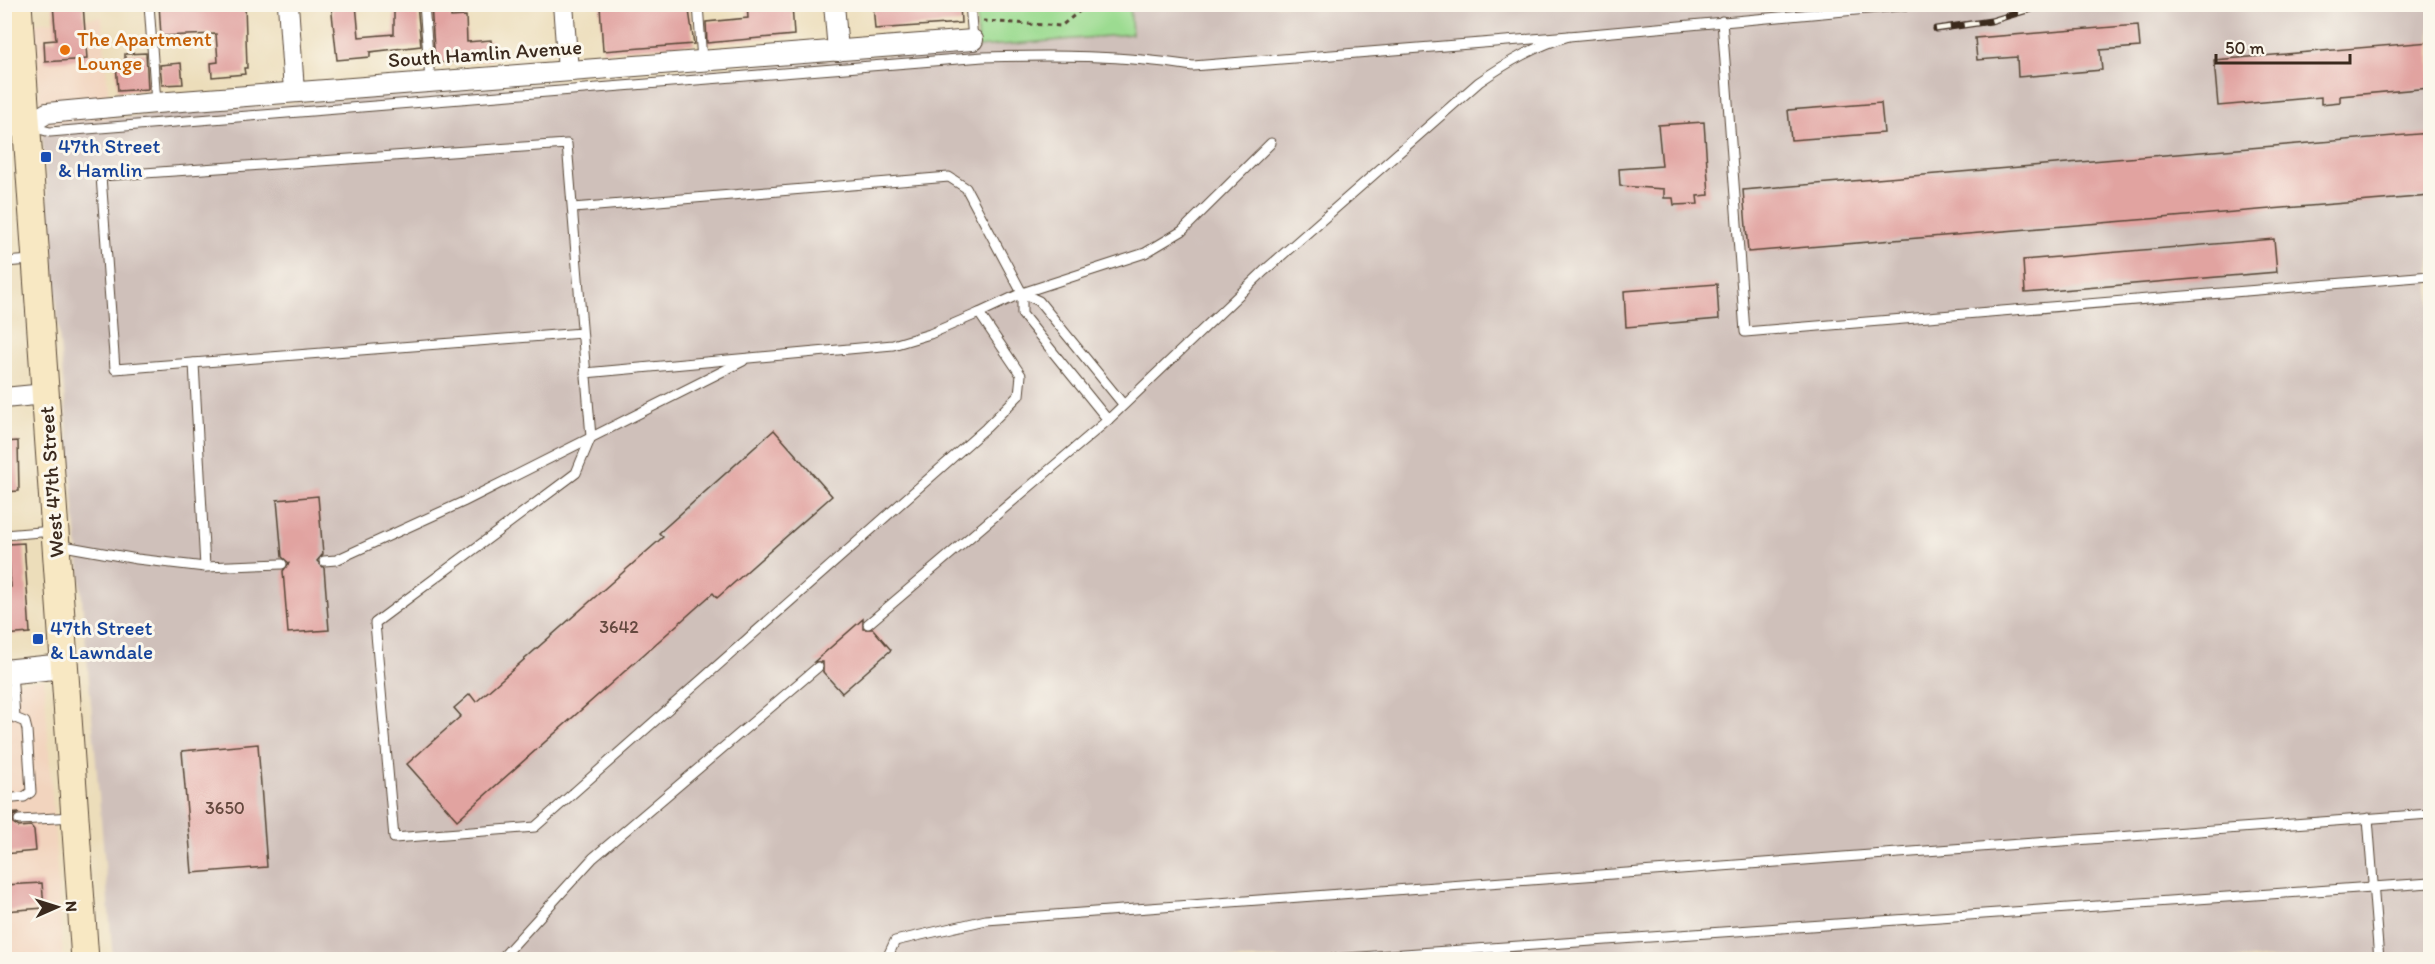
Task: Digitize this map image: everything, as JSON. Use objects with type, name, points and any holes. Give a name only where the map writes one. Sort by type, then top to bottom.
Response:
[{"type":"main road","name":"West 47th Street","points":[[18,4],[15,126],[36,259],[85,960]]},
{"type":"street","points":[[288,4],[294,92]]},
{"type":"street","points":[[563,4],[568,71]]},
{"type":"street","points":[[834,4],[838,51]]},
{"type":"street","name":"South Hamlin Avenue","points":[[15,126],[46,113],[430,81],[838,51],[973,31]]},
{"type":"street","points":[[4,398],[45,394]]},
{"type":"street","points":[[8,671],[64,666]]},
{"type":"lane","points":[[149,4],[156,103]]},
{"type":"lane","points":[[424,4],[430,81]]},
{"type":"lane","points":[[698,4],[702,61]]},
{"type":"lane","points":[[970,4],[973,31]]},
{"type":"lane","points":[[15,126],[50,132],[983,57],[1071,54],[1147,59],[1192,66],[1569,36],[1922,4]]},
{"type":"lane","points":[[1722,21],[1745,332],[2430,276]]},
{"type":"lane","points":[[868,624],[1108,420],[1264,271],[1479,82],[1511,60],[1547,43],[1569,36]]},
{"type":"lane","points":[[585,373],[893,345],[930,334],[1022,293],[1145,254],[1182,231],[1271,142]]},
{"type":"lane","points":[[582,333],[115,369],[101,176],[567,144],[591,437],[576,473],[375,623],[394,838],[536,827],[986,428],[1019,395],[1021,375],[979,313]]},
{"type":"lane","points":[[573,208],[949,177],[966,188],[1022,293],[1022,314],[1108,420]]},
{"type":"lane","points":[[4,262],[36,259]]},
{"type":"lane","points":[[1022,293],[1039,301],[1123,405]]},
{"type":"lane","points":[[324,561],[336,560],[414,525],[747,358]]},
{"type":"lane","points":[[194,363],[205,567]]},
{"type":"lane","points":[[4,535],[55,538],[137,559],[205,567],[282,564]]},
{"type":"lane","points":[[500,960],[593,858],[818,667]]},
{"type":"lane","points":[[4,799],[24,797],[31,792],[27,730],[25,722],[10,718],[8,671]]},
{"type":"lane","points":[[886,960],[895,941],[986,920],[2430,814]]},
{"type":"lane","points":[[19,820],[75,817]]},
{"type":"lane","points":[[2368,818],[2379,960]]},
{"type":"lane","points":[[1318,960],[2430,884]]},
{"type":"path","points":[[973,31],[998,21],[1061,26],[1081,10],[1082,4]]},
{"type":"shaded area","points":[[1130,5],[2430,5],[2430,959],[113,959],[41,124],[1132,34]]},
{"type":"shaded area","points":[[102,17],[110,118],[41,124],[34,23]]},
{"type":"shaded area","points":[[44,679],[63,959],[5,960],[5,683]]},
{"type":"green space","points":[[976,5],[1130,5],[1132,34],[978,47]]},
{"type":"building","points":[[53,4],[83,4],[87,59],[45,62],[44,41],[56,40]]},
{"type":"building","points":[[159,4],[245,4],[247,68],[244,68],[245,74],[212,77],[211,63],[218,62],[216,34],[161,36]]},
{"type":"building","points":[[331,4],[356,4],[359,37],[394,34],[394,4],[417,4],[421,46],[370,52],[370,57],[337,60]]},
{"type":"building","points":[[431,4],[450,4],[451,17],[466,16],[467,42],[491,40],[493,60],[435,63]]},
{"type":"building","points":[[688,4],[694,44],[603,51],[600,6]]},
{"type":"building","points":[[747,4],[792,4],[794,35],[707,43],[706,22],[748,18]]},
{"type":"building","points":[[873,4],[960,4],[961,23],[875,29]]},
{"type":"building","points":[[2138,25],[2140,47],[2100,50],[2102,70],[2018,77],[2017,57],[1977,60],[1975,38]]},
{"type":"building","points":[[2430,42],[2430,88],[2340,96],[2340,102],[2321,104],[2321,97],[2218,106],[2214,60]]},
{"type":"building","points":[[146,53],[148,89],[118,91],[116,63],[125,63],[125,54]]},
{"type":"building","points":[[181,63],[183,84],[162,85],[160,65]]},
{"type":"building","points":[[1881,103],[1884,133],[1791,140],[1788,110]]},
{"type":"building","points":[[1704,122],[1709,195],[1697,196],[1698,204],[1674,205],[1673,198],[1664,198],[1664,189],[1620,186],[1619,169],[1662,166],[1658,125]]},
{"type":"building","points":[[2430,133],[2430,196],[1748,252],[1743,190]]},
{"type":"building","points":[[2274,239],[2277,272],[2025,293],[2023,260]]},
{"type":"building","points":[[1717,284],[1719,319],[1626,327],[1624,291]]},
{"type":"building","points":[[774,430],[832,496],[717,598],[713,593],[457,820],[407,764],[461,716],[454,708],[470,694],[476,702],[663,537],[659,533]]},
{"type":"building","points":[[18,441],[19,491],[4,492],[4,442]]},
{"type":"building","points":[[318,496],[323,554],[317,561],[324,568],[329,630],[288,633],[283,571],[289,563],[282,557],[277,500]]},
{"type":"building","points":[[24,543],[30,633],[4,635],[4,593],[8,592],[8,588],[11,587],[8,544]]},
{"type":"building","points":[[863,619],[863,629],[873,629],[891,650],[842,693],[823,672],[823,662],[814,662]]},
{"type":"building","points":[[258,744],[267,867],[192,873],[182,751]]},
{"type":"building","points":[[19,813],[13,816],[13,823],[19,827],[31,826],[34,830],[36,851],[4,854],[4,814]]},
{"type":"building","points":[[42,883],[44,908],[4,911],[4,885]]},
{"type":"railway","points":[[1936,29],[1991,21],[2048,4]]},
{"type":"place","name":"The Apartment Lounge","points":[[65,50]]},
{"type":"place","name":"47th Street & Hamlin","points":[[46,157]]},
{"type":"place","name":"47th Street & Lawndale","points":[[38,639]]}]
